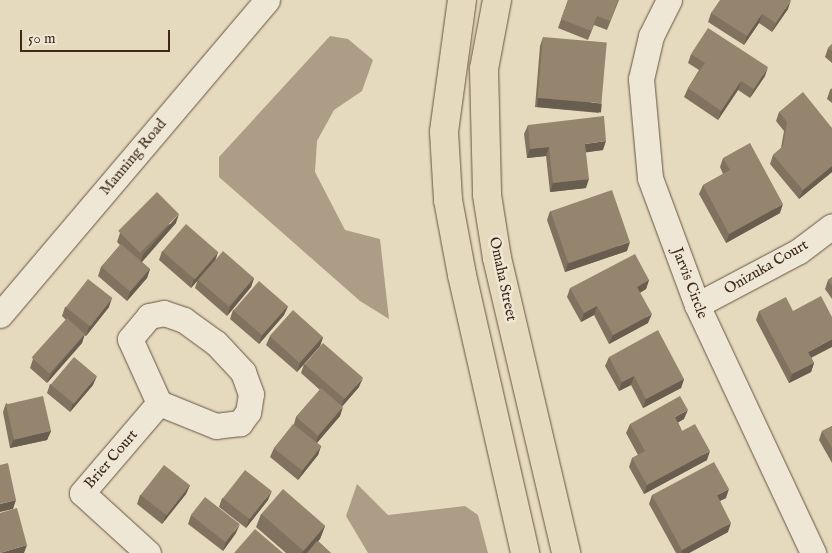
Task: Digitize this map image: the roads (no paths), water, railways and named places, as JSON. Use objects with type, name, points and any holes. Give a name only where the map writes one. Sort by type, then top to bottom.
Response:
[{"type":"main road","points":[[462,0],[444,132],[448,200],[462,276],[525,553]]},
{"type":"main road","name":"Omaha Street","points":[[497,0],[484,69],[487,195],[497,258],[566,553]]},
{"type":"street","name":"Manning Road","points":[[0,314],[267,0]]},
{"type":"street","name":"Jarvis Circle","points":[[669,0],[651,36],[641,79],[650,178],[697,306],[813,553]]},
{"type":"street","name":"Onizuka Court","points":[[697,306],[799,251],[832,226]]},
{"type":"street","points":[[164,313],[184,320],[216,343],[243,372],[251,394],[248,412],[240,423],[230,427],[216,426],[159,403],[130,339],[149,316],[164,313]]},
{"type":"street","name":"Brier Court","points":[[148,553],[82,493],[159,403]]},
{"type":"street","points":[[822,553],[832,547]]}]
